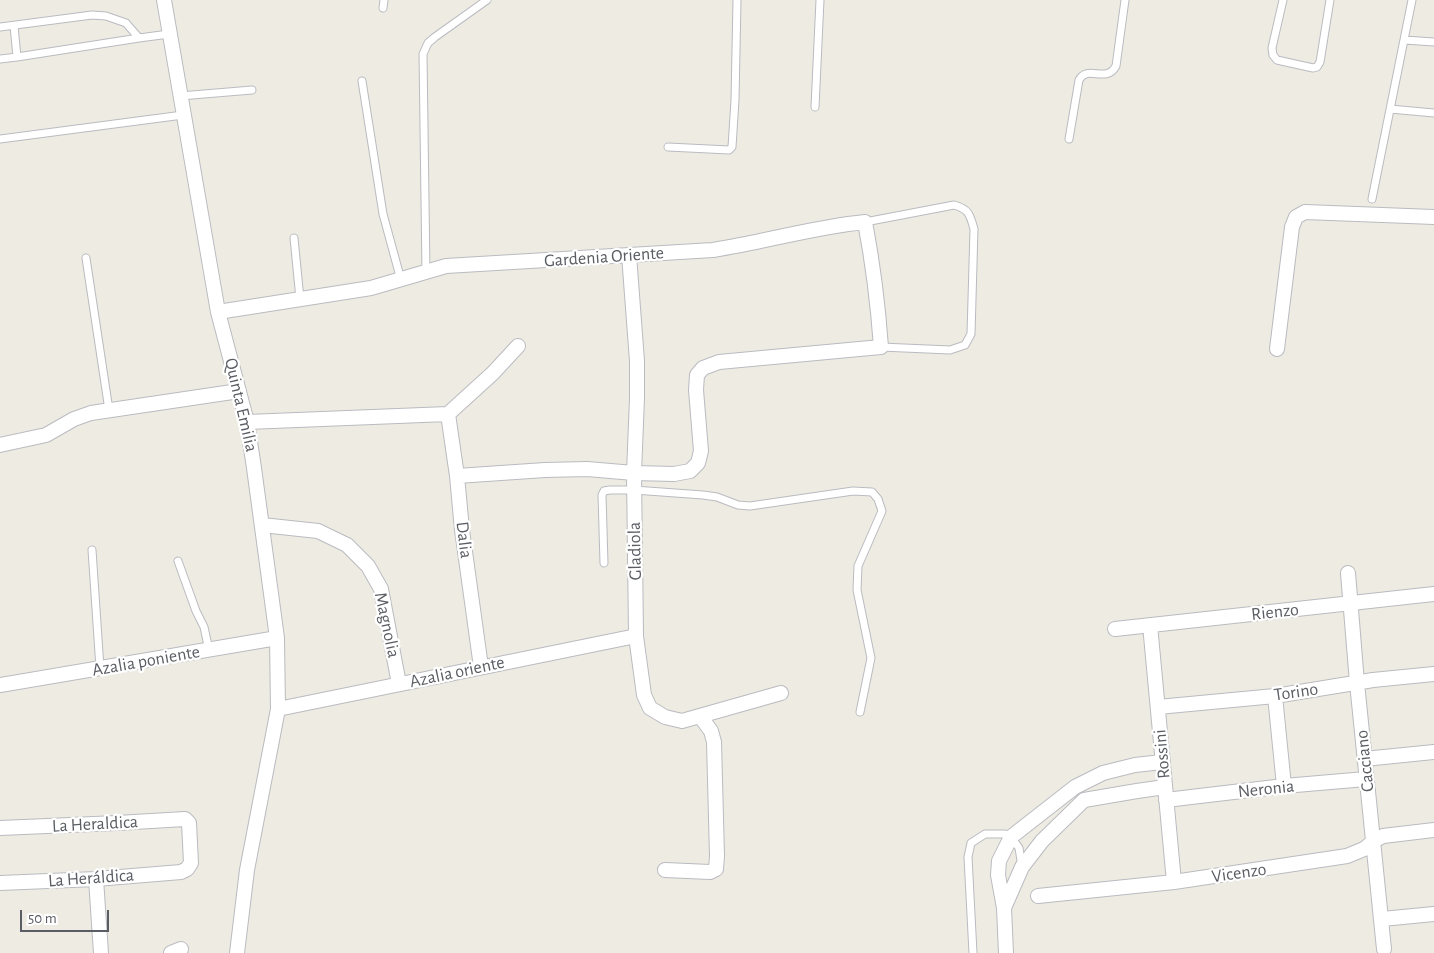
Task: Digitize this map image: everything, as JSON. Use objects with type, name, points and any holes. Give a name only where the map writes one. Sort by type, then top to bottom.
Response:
[{"type":"street","name":"Quinta Emilia","points":[[164,0],[218,312],[247,422],[277,638],[278,709],[247,870],[237,953]]},
{"type":"street","points":[[1277,349],[1292,227],[1296,217],[1305,212],[1434,217]]},
{"type":"street","name":"Gardenia Oriente","points":[[218,312],[371,288],[446,266],[713,250],[828,227],[865,222]]},
{"type":"street","points":[[457,476],[587,468],[634,473],[690,471],[698,463],[701,451],[696,390],[697,374],[703,368],[719,362],[881,347],[880,320],[865,222]]},
{"type":"street","name":"Gladiola","points":[[629,255],[637,362],[634,473],[636,636],[644,695],[650,708],[665,717],[682,721],[782,693]]},
{"type":"street","points":[[247,422],[448,414],[493,373],[518,346]]},
{"type":"street","points":[[0,445],[46,434],[74,419],[91,413],[239,391]]},
{"type":"street","name":"Dalia","points":[[448,414],[481,667]]},
{"type":"street","name":"Magnolia","points":[[262,525],[318,531],[347,545],[368,566],[381,589],[399,684]]},
{"type":"street","name":"Cacciano","points":[[1348,572],[1366,779],[1384,949]]},
{"type":"street","name":"Rienzo","points":[[1115,629],[1434,594]]},
{"type":"street","name":"Rossini","points":[[1150,625],[1174,882]]},
{"type":"street","name":"Azalia oriente","points":[[278,709],[636,636]]},
{"type":"street","name":"Azalia poniente","points":[[0,685],[277,638]]},
{"type":"street","name":"Torino","points":[[1158,707],[1275,696],[1374,680],[1434,674]]},
{"type":"street","points":[[1275,696],[1284,786]]},
{"type":"street","points":[[665,870],[710,872],[716,869],[714,742],[710,731],[700,716]]},
{"type":"street","points":[[1364,758],[1434,752]]},
{"type":"street","points":[[1006,953],[1004,908],[998,875],[999,861],[1012,837],[1075,787],[1104,773],[1134,765],[1162,762]]},
{"type":"street","name":"Neronia","points":[[1084,800],[1137,791],[1166,794],[1366,779]]},
{"type":"street","points":[[1004,908],[1022,867],[1042,841],[1084,800],[1075,787]]},
{"type":"street","name":"La Heraldica","points":[[6,828],[185,819],[189,823],[191,864],[181,872]]},
{"type":"street","name":"Vicenzo","points":[[1038,896],[1174,882],[1347,856],[1364,849],[1383,836],[1434,830]]},
{"type":"street","name":"La Heráldica","points":[[0,884],[181,872]]},
{"type":"street","points":[[96,878],[101,953]]},
{"type":"street","points":[[1382,919],[1434,914]]},
{"type":"lane","points":[[383,8],[384,0]]},
{"type":"lane","points":[[426,273],[423,54],[428,44],[435,37],[487,0]]},
{"type":"lane","points":[[668,147],[729,150],[732,147],[737,0]]},
{"type":"lane","points":[[815,107],[820,0]]},
{"type":"lane","points":[[1069,139],[1079,80],[1082,75],[1086,73],[1107,74],[1113,72],[1116,66],[1124,0]]},
{"type":"lane","points":[[1283,0],[1272,48],[1273,55],[1277,60],[1313,68],[1317,67],[1320,62],[1330,0]]},
{"type":"lane","points":[[1372,200],[1412,0]]},
{"type":"lane","points":[[0,27],[92,15],[106,16],[126,23],[139,38]]},
{"type":"lane","points":[[14,26],[17,57]]},
{"type":"lane","points":[[0,59],[169,34]]},
{"type":"lane","points":[[1404,40],[1434,42]]},
{"type":"lane","points":[[362,81],[382,214],[401,280]]},
{"type":"lane","points":[[180,96],[252,90]]},
{"type":"lane","points":[[1390,109],[1434,113]]},
{"type":"lane","points":[[0,138],[183,115]]},
{"type":"lane","points":[[865,222],[954,205],[963,208],[970,215],[974,228],[971,334],[965,345],[950,350],[881,347]]},
{"type":"lane","points":[[294,238],[300,299]]},
{"type":"lane","points":[[86,258],[110,410]]},
{"type":"lane","points":[[604,563],[602,495],[604,491],[634,490],[703,495],[738,506],[750,506],[853,491],[872,492],[878,499],[882,511],[858,566],[857,590],[870,658],[860,712]]},
{"type":"lane","points":[[92,550],[100,668]]},
{"type":"lane","points":[[178,561],[196,611],[204,627],[209,650]]},
{"type":"lane","points":[[973,953],[968,857],[971,843],[985,834],[1005,834],[1012,837],[1019,848],[1022,867]]}]
